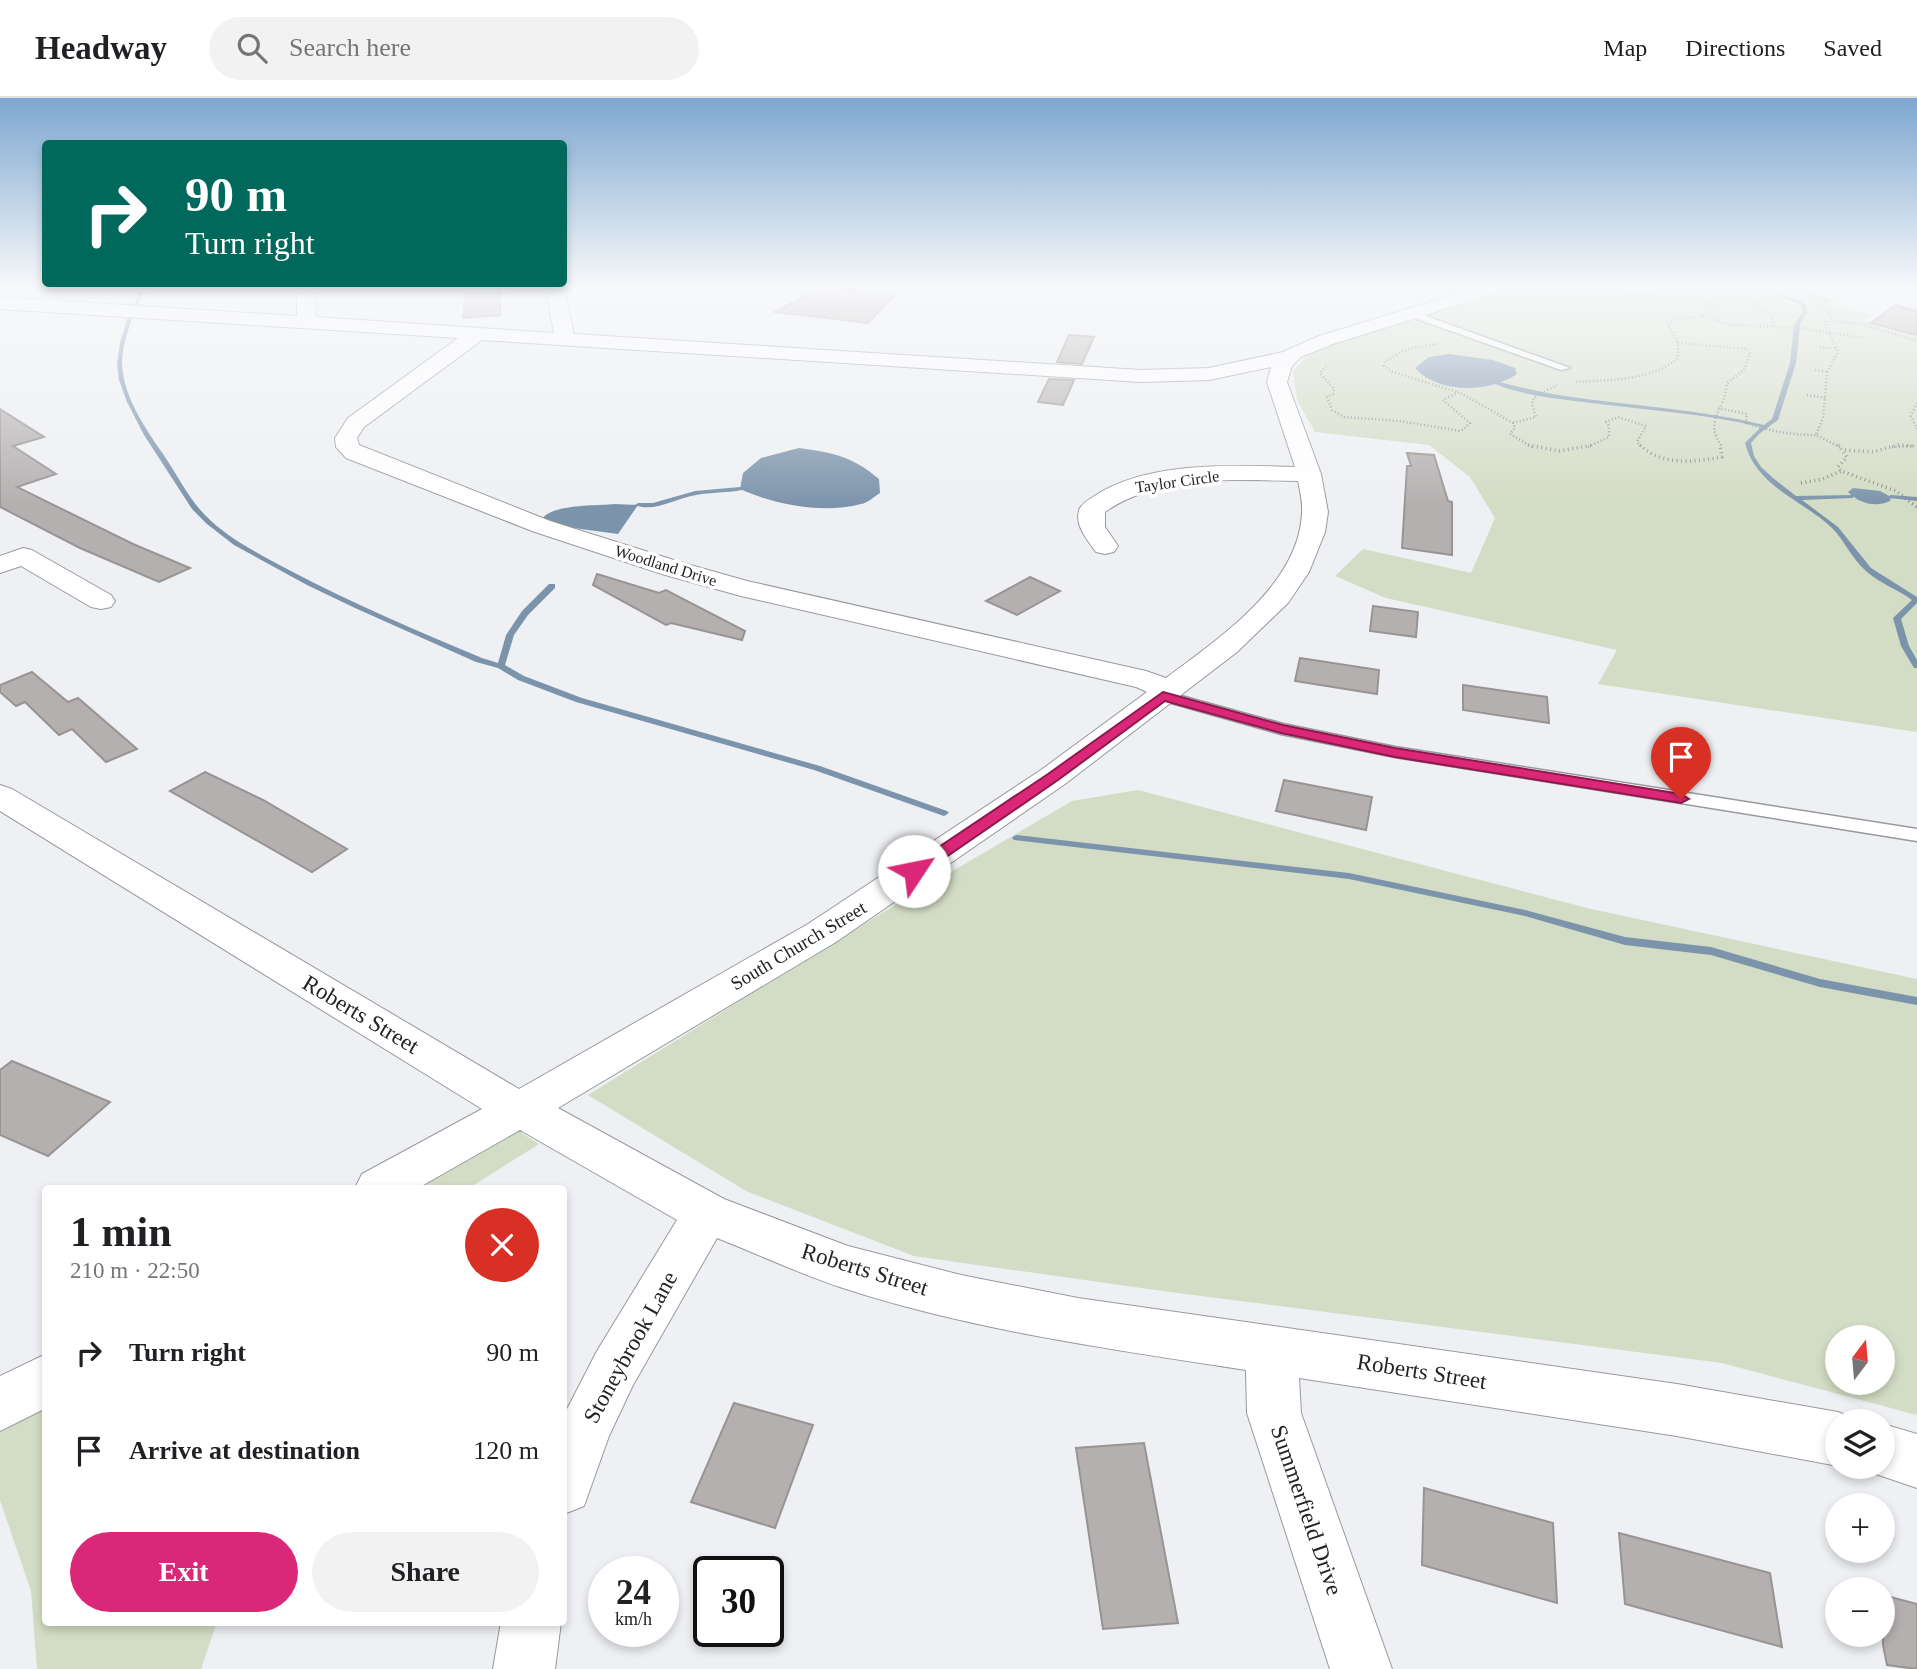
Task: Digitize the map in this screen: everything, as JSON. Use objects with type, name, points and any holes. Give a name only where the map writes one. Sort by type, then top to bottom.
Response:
[{"type":"street","name":"Woodland Drive","points":[[441,360],[356,423],[346,438],[348,447],[354,453],[473,501],[671,568],[741,588],[1146,680],[1167,693]]},
{"type":"street","points":[[904,360],[1153,376],[1209,374],[1273,360]]},
{"type":"street","name":"South Church Street","points":[[383,1185],[519,1110],[822,933],[1053,777],[1167,693],[1260,617],[1296,572],[1306,552],[1315,512],[1310,474],[1277,382],[1280,369],[1287,360]]},
{"type":"street","name":"Taylor Circle","points":[[1105,545],[1093,527],[1092,509],[1111,494],[1125,489],[1193,476],[1310,474]]},
{"type":"street","points":[[0,542],[12,560],[101,601]]},
{"type":"street","name":"Roberts Street","points":[[0,796],[519,1110],[551,1125],[628,1171],[707,1213],[846,1267],[961,1298],[1078,1321],[1677,1410],[1825,1437]]},
{"type":"street","name":"Stoneybrook Lane","points":[[567,1477],[584,1428],[615,1368],[707,1213]]},
{"type":"street","name":"Summerfield Drive","points":[[1271,1348],[1274,1413],[1361,1669]]},
{"type":"street","points":[[0,1405],[42,1381]]},
{"type":"street","points":[[1895,1455],[1917,1461]]},
{"type":"street","points":[[524,1669],[530,1626]]},
{"type":"lane","points":[[1543,360],[1565,368]]},
{"type":"lane","points":[[1167,693],[1281,729],[1395,752],[1917,835]]},
{"type":"path","points":[[1390,360],[1384,364],[1393,372],[1459,392],[1513,423],[1515,428],[1510,434],[1517,440],[1556,451],[1600,443],[1609,437],[1609,426],[1606,422],[1618,416],[1646,426],[1637,442],[1645,450],[1668,459],[1689,461],[1722,457],[1723,449],[1714,439],[1711,424],[1728,392],[1727,383],[1744,370],[1748,360]]},
{"type":"path","points":[[1569,383],[1629,376],[1672,367],[1677,360]]},
{"type":"path","points":[[1816,435],[1823,418],[1828,372],[1833,360]]},
{"type":"path","points":[[1333,364],[1323,368],[1320,373],[1334,389],[1333,394],[1327,397],[1328,407],[1344,417],[1399,421],[1461,431],[1470,423],[1443,400],[1459,392]]},
{"type":"path","points":[[1815,370],[1828,372]]},
{"type":"path","points":[[1513,423],[1536,417],[1532,404],[1534,397],[1559,384]]},
{"type":"path","points":[[1807,395],[1826,398]]},
{"type":"path","points":[[1917,403],[1911,416],[1917,429]]},
{"type":"path","points":[[1718,407],[1747,414],[1746,423],[1755,426],[1800,437],[1816,435],[1834,442],[1844,450],[1847,457],[1838,467],[1841,471],[1902,494],[1917,507]]},
{"type":"path","points":[[1844,450],[1873,452],[1898,445],[1917,447],[1917,440]]},
{"type":"path","points":[[1801,482],[1823,479],[1841,471]]},
{"type":"green space","points":[[1303,360],[1917,360],[1917,732],[1598,684],[1617,650],[1386,598],[1335,576],[1363,549],[1471,573],[1495,518],[1470,477],[1429,445],[1315,432],[1297,400],[1293,371]]},
{"type":"green space","points":[[1138,790],[1591,909],[1917,979],[1917,1415],[1842,1395],[1895,1395],[1895,1325],[1825,1325],[1825,1390],[1722,1363],[914,1256],[746,1191],[588,1095],[903,900],[1072,801]]},
{"type":"green space","points":[[512,1127],[539,1144],[474,1185],[421,1185]]},
{"type":"green space","points":[[42,1408],[42,1626],[216,1626],[201,1669],[37,1669],[31,1591],[0,1500],[0,1433]]},
{"type":"water","points":[[1425,360],[1494,360],[1515,368],[1517,374],[1492,385],[1464,388],[1437,383],[1415,368]]},
{"type":"water","points":[[799,448],[833,454],[860,465],[879,479],[880,493],[861,504],[815,508],[768,500],[740,489],[743,473],[761,458]]},
{"type":"water","points":[[1853,488],[1880,491],[1891,497],[1890,501],[1879,504],[1862,502],[1848,492]]},
{"type":"water","points":[[638,505],[618,534],[551,525],[542,519],[547,514],[564,508]]},
{"type":"building","points":[[1058,360],[1084,360],[1082,364]]},
{"type":"building","points":[[1049,379],[1074,380],[1063,405],[1038,402]]},
{"type":"building","points":[[0,409],[44,437],[13,446],[56,474],[17,487],[133,544],[190,568],[159,582],[80,548],[0,507]]},
{"type":"building","points":[[1407,453],[1434,455],[1448,501],[1452,502],[1452,555],[1402,548],[1407,466],[1411,466]]},
{"type":"building","points":[[597,574],[659,593],[666,590],[745,631],[742,640],[671,623],[666,625],[593,585]]},
{"type":"building","points":[[1030,577],[1060,591],[1017,615],[986,601]]},
{"type":"building","points":[[1373,606],[1418,612],[1416,637],[1370,631]]},
{"type":"building","points":[[1300,658],[1379,670],[1377,694],[1295,681]]},
{"type":"building","points":[[32,672],[68,702],[78,698],[137,749],[106,762],[72,729],[59,735],[25,702],[16,706],[0,692],[0,685]]},
{"type":"building","points":[[1463,685],[1547,697],[1549,723],[1463,710]]},
{"type":"building","points":[[205,772],[263,800],[347,849],[312,872],[170,791]]},
{"type":"building","points":[[1284,780],[1372,797],[1366,830],[1276,811]]},
{"type":"building","points":[[12,1061],[110,1102],[48,1156],[0,1135],[0,1070]]},
{"type":"building","points":[[734,1403],[813,1425],[775,1528],[691,1502]]},
{"type":"building","points":[[1144,1443],[1178,1623],[1103,1629],[1076,1448]]},
{"type":"building","points":[[1424,1488],[1553,1523],[1557,1603],[1422,1565]]},
{"type":"building","points":[[1619,1533],[1770,1573],[1782,1647],[1625,1604]]},
{"type":"building","points":[[1895,1598],[1917,1604],[1917,1669],[1887,1665],[1883,1647],[1895,1647]]},
{"type":"waterway","points":[[120,360],[122,380],[135,414],[194,508],[209,523],[256,555],[358,607],[479,660],[501,666]]},
{"type":"waterway","points":[[1765,427],[1775,420],[1793,360]]},
{"type":"waterway","points":[[1496,383],[1563,398],[1699,413],[1765,427]]},
{"type":"waterway","points":[[1765,427],[1748,443],[1751,456],[1770,479],[1796,498]]},
{"type":"waterway","points":[[638,505],[653,505],[695,493],[740,489]]},
{"type":"waterway","points":[[1796,498],[1852,496]]},
{"type":"waterway","points":[[1891,497],[1917,499]]},
{"type":"waterway","points":[[1796,498],[1836,528],[1868,569],[1916,600],[1897,618],[1905,646],[1917,666]]},
{"type":"waterway","points":[[501,666],[510,635],[525,613],[552,586]]},
{"type":"waterway","points":[[501,666],[521,678],[579,700],[817,768],[944,813]]},
{"type":"waterway","points":[[1017,838],[1349,876],[1525,913],[1625,941],[1711,951],[1820,983],[1917,1001]]},
{"type":"route","points":[[914,871],[1053,777],[1163,696],[1281,729],[1395,752],[1681,799]]}]
